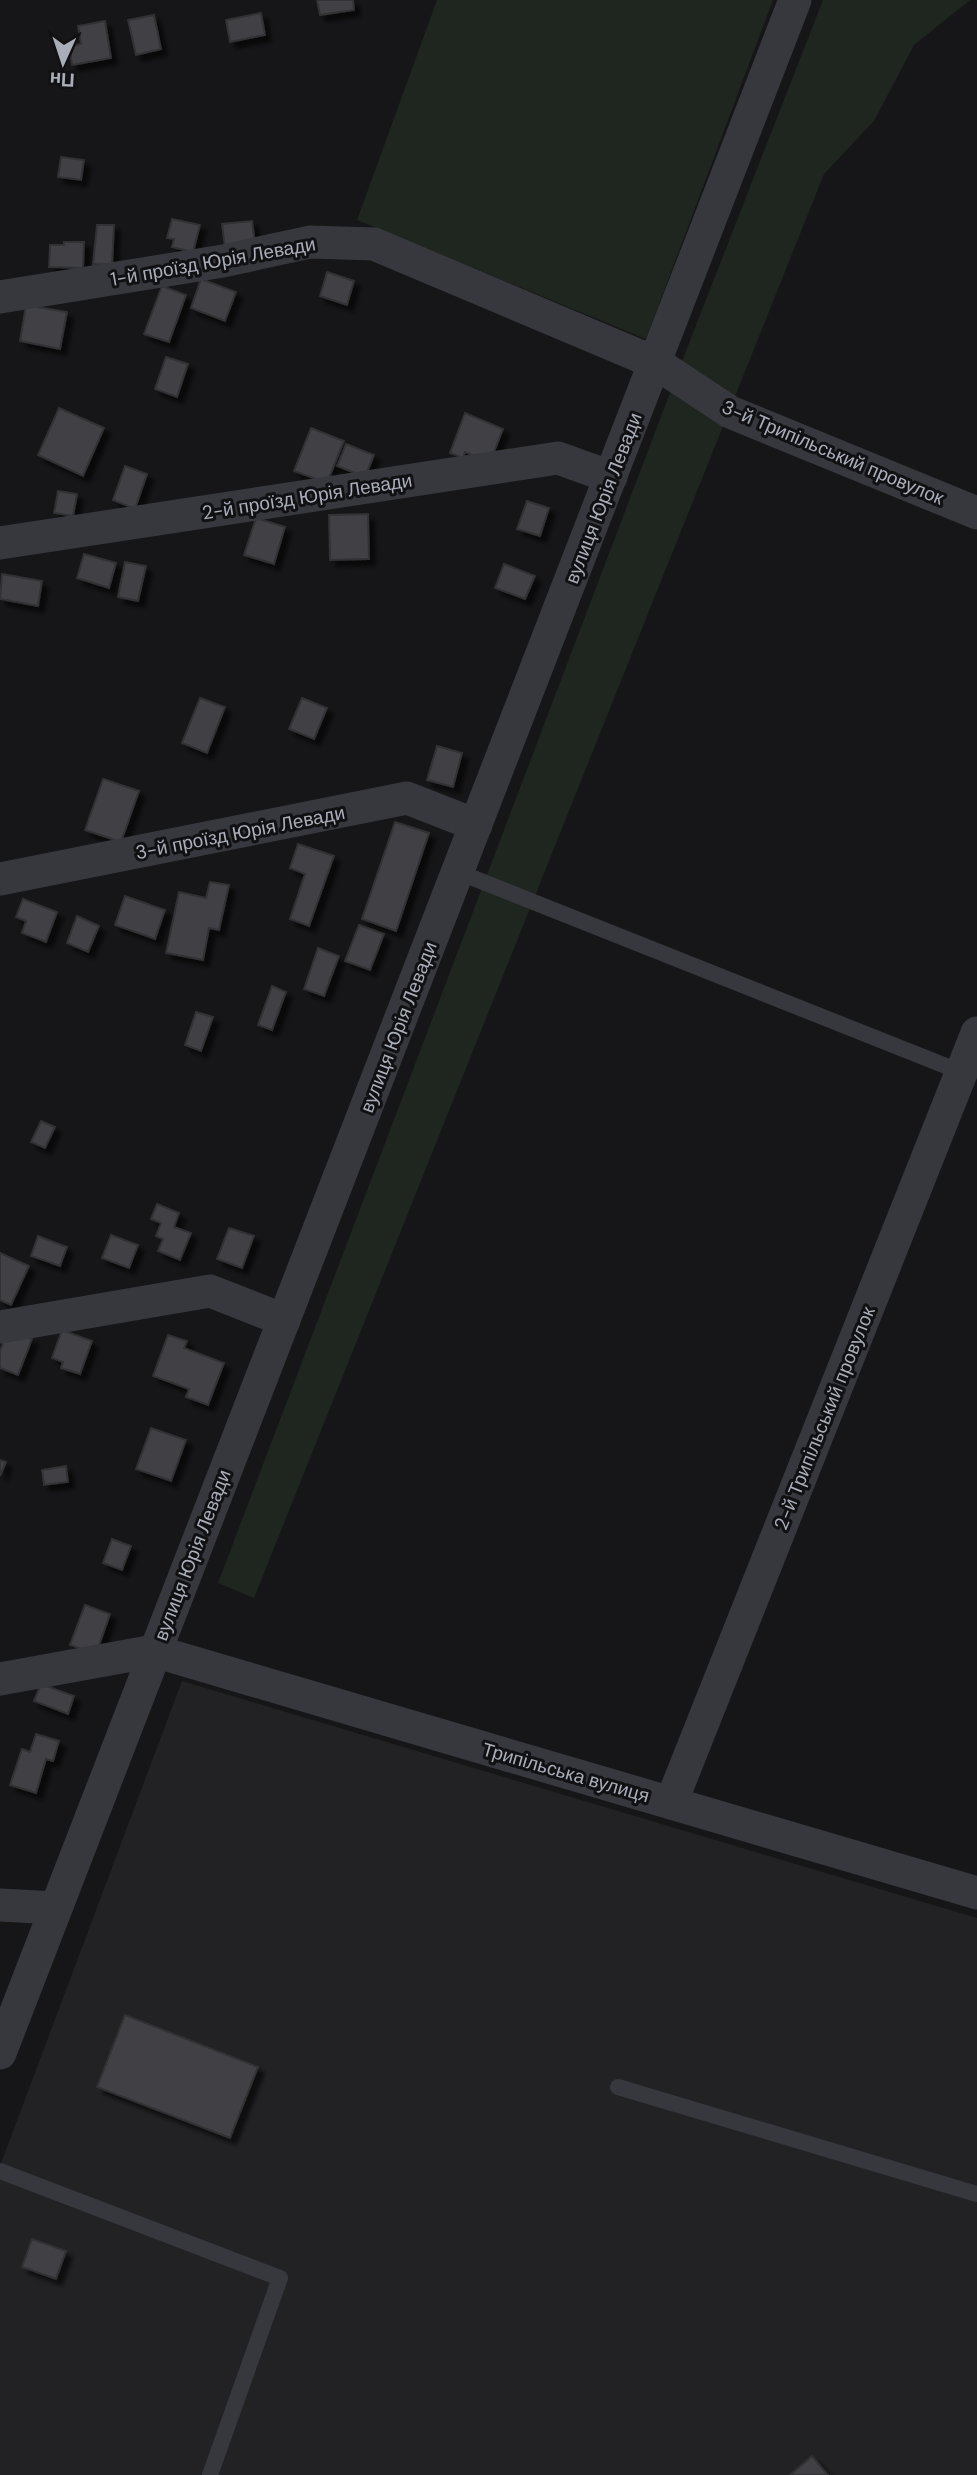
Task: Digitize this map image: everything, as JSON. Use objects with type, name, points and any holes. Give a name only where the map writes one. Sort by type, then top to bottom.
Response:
[{"type":"street","name":"вулиця Юрія Левади","points":[[0,2053],[795,0]]},
{"type":"street","name":"1-й проїзд Юрія Левади","points":[[0,297],[223,261],[310,242],[374,244],[656,363]]},
{"type":"street","name":"3-й Трипільський провулок","points":[[656,363],[730,412],[977,513]]},
{"type":"street","name":"2-й проїзд Юрія Левади","points":[[0,543],[558,458],[611,477]]},
{"type":"street","name":"3-й проїзд Юрія Левади","points":[[0,879],[407,799],[476,825]]},
{"type":"street","name":"2-й Трипільський провулок","points":[[671,1803],[969,1071],[977,1033]]},
{"type":"street","points":[[0,1327],[210,1291],[284,1320]]},
{"type":"street","points":[[0,1679],[154,1651]]},
{"type":"street","name":"Трипільська вулиця","points":[[154,1651],[977,1893]]},
{"type":"street","points":[[0,1905],[56,1908]]},
{"type":"lane","points":[[458,872],[969,1071]]},
{"type":"lane","points":[[618,2087],[977,2194]]},
{"type":"lane","points":[[0,2171],[280,2277],[210,2475]]},
{"type":"shaded area","points":[[437,0],[773,0],[646,339],[357,220]]},
{"type":"shaded area","points":[[823,0],[970,0],[914,45],[874,121],[824,174],[254,1598],[218,1583],[684,356]]},
{"type":"shaded area","points":[[182,1681],[977,1918],[977,2475],[0,2475],[0,2166]]},
{"type":"building","points":[[317,0],[353,0],[354,10],[320,15]]},
{"type":"building","points":[[261,13],[265,35],[230,42],[226,20]]},
{"type":"building","points":[[154,15],[161,49],[136,55],[128,20]]},
{"type":"building","points":[[105,21],[111,58],[72,65],[69,46],[81,44],[78,26]]},
{"type":"building","points":[[61,157],[84,160],[81,180],[58,177]]},
{"type":"building","points":[[172,219],[200,225],[193,252],[172,247],[174,239],[167,238]]},
{"type":"building","points":[[252,221],[255,244],[225,248],[222,224]]},
{"type":"building","points":[[97,225],[114,225],[112,265],[93,264]]},
{"type":"building","points":[[64,242],[84,242],[83,268],[49,267],[50,245],[64,245]]},
{"type":"building","points":[[327,272],[354,281],[347,305],[320,296]]},
{"type":"building","points":[[201,279],[236,292],[225,321],[191,308]]},
{"type":"building","points":[[162,286],[186,295],[169,342],[144,334]]},
{"type":"building","points":[[26,305],[67,312],[60,349],[20,341]]},
{"type":"building","points":[[166,357],[188,364],[177,397],[155,389]]},
{"type":"building","points":[[59,408],[104,428],[83,476],[38,455]]},
{"type":"building","points":[[465,413],[503,429],[490,462],[465,452],[463,458],[450,453]]},
{"type":"building","points":[[311,428],[344,441],[327,483],[294,471]]},
{"type":"building","points":[[346,444],[374,455],[365,477],[337,466]]},
{"type":"building","points":[[125,466],[147,474],[135,509],[113,500]]},
{"type":"building","points":[[58,491],[77,494],[73,516],[54,513]]},
{"type":"building","points":[[527,501],[549,508],[540,536],[517,529]]},
{"type":"building","points":[[368,514],[369,559],[330,560],[329,515]]},
{"type":"building","points":[[256,518],[285,527],[274,564],[244,555]]},
{"type":"building","points":[[84,554],[116,563],[109,588],[77,578]]},
{"type":"building","points":[[125,562],[146,566],[138,601],[118,597]]},
{"type":"building","points":[[504,564],[535,576],[525,599],[495,588]]},
{"type":"building","points":[[2,574],[42,581],[38,606],[0,599]]},
{"type":"building","points":[[200,698],[225,707],[207,753],[182,743]]},
{"type":"building","points":[[302,698],[327,708],[314,739],[289,729]]},
{"type":"building","points":[[437,746],[462,753],[453,787],[427,780]]},
{"type":"building","points":[[103,779],[139,791],[121,842],[85,830]]},
{"type":"building","points":[[395,822],[429,833],[396,931],[362,919]]},
{"type":"building","points":[[298,844],[334,856],[309,926],[290,919],[305,874],[290,868]]},
{"type":"building","points":[[210,882],[229,885],[219,930],[209,928],[203,960],[166,953],[179,892],[206,898]]},
{"type":"building","points":[[125,896],[165,910],[155,939],[115,925]]},
{"type":"building","points":[[23,899],[57,912],[46,942],[22,933],[26,921],[16,917]]},
{"type":"building","points":[[77,916],[99,926],[88,952],[67,943]]},
{"type":"building","points":[[359,925],[384,934],[370,970],[345,961]]},
{"type":"building","points":[[318,948],[339,956],[324,996],[304,989]]},
{"type":"building","points":[[272,986],[286,992],[272,1030],[258,1025]]},
{"type":"building","points":[[196,1012],[213,1017],[201,1051],[185,1045]]},
{"type":"building","points":[[41,1121],[55,1127],[45,1148],[31,1142]]},
{"type":"building","points":[[157,1204],[179,1213],[174,1227],[191,1233],[180,1260],[158,1251],[163,1239],[156,1236],[161,1223],[151,1219]]},
{"type":"building","points":[[229,1228],[254,1236],[242,1268],[217,1259]]},
{"type":"building","points":[[111,1235],[138,1245],[129,1268],[102,1258]]},
{"type":"building","points":[[38,1236],[67,1247],[60,1266],[31,1256]]},
{"type":"building","points":[[0,1253],[29,1266],[11,1305],[0,1300]]},
{"type":"building","points":[[8,1330],[32,1339],[18,1375],[0,1368],[0,1351]]},
{"type":"building","points":[[62,1330],[92,1341],[80,1374],[61,1368],[63,1362],[52,1358]]},
{"type":"building","points":[[168,1335],[187,1341],[184,1348],[224,1363],[208,1405],[186,1397],[189,1389],[153,1376]]},
{"type":"building","points":[[151,1428],[186,1440],[171,1481],[136,1469]]},
{"type":"building","points":[[0,1460],[6,1462],[0,1476]]},
{"type":"building","points":[[66,1466],[68,1482],[44,1485],[42,1470]]},
{"type":"building","points":[[112,1539],[131,1546],[122,1570],[103,1563]]},
{"type":"building","points":[[85,1605],[110,1614],[96,1654],[70,1645]]},
{"type":"building","points":[[41,1684],[74,1696],[68,1714],[34,1701]]},
{"type":"building","points":[[36,1734],[59,1741],[53,1761],[46,1759],[36,1793],[10,1785],[22,1749],[30,1752]]},
{"type":"building","points":[[125,2015],[258,2067],[230,2138],[97,2087]]},
{"type":"building","points":[[32,2239],[66,2251],[56,2279],[22,2267]]},
{"type":"building","points":[[812,2456],[828,2475],[790,2475]]}]
